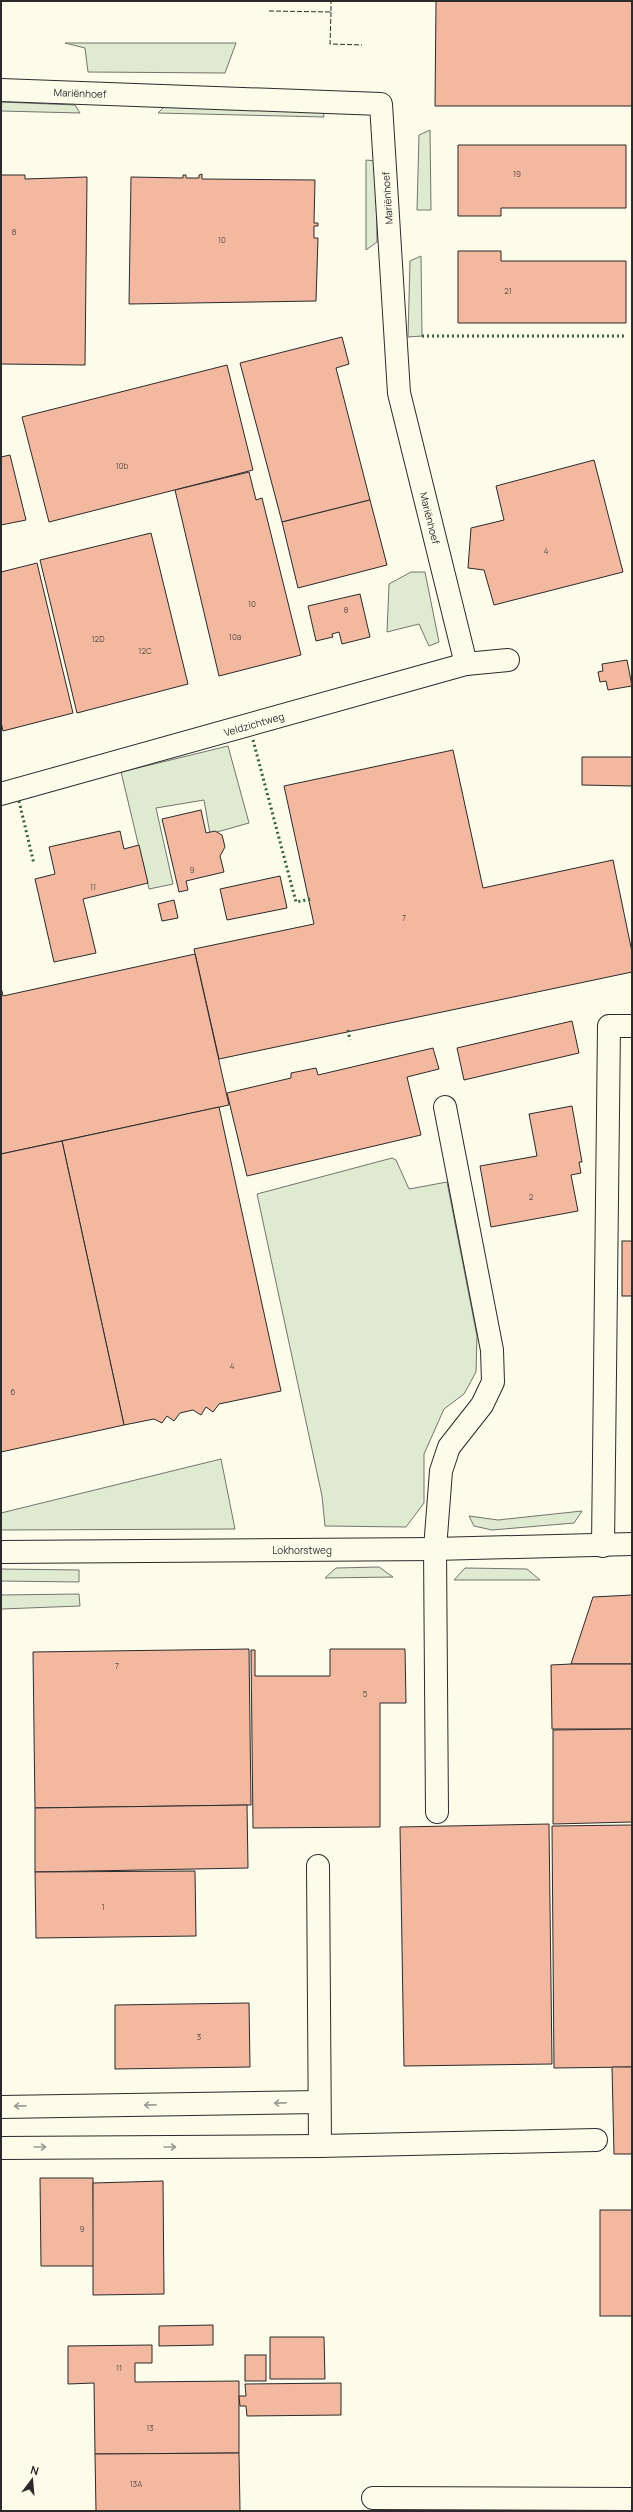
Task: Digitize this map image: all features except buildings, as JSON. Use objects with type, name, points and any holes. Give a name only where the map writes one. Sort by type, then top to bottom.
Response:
[{"type":"street","name":"Mariënhoef","points":[[1,90],[381,104],[399,394],[466,664]]},
{"type":"street","name":"Veldzichtweg","points":[[1,794],[466,664],[508,660]]},
{"type":"street","points":[[603,1546],[609,1026],[632,1026]]},
{"type":"street","points":[[437,1812],[435,1549],[441,1471],[449,1447],[482,1405],[492,1382],[492,1350],[445,1107]]},
{"type":"street","name":"Lokhorstweg","points":[[603,1546],[632,1538]]},
{"type":"street","name":"Lokhorstweg","points":[[1,1552],[435,1549],[603,1546],[632,1544]]},
{"type":"street","points":[[318,1866],[320,2146]]},
{"type":"street","points":[[1,2107],[319,2102]]},
{"type":"street","points":[[1,2148],[320,2146],[596,2140]]},
{"type":"street","points":[[373,2498],[632,2499]]},
{"type":"green space","points":[[65,43],[236,43],[225,73],[88,72],[85,48]]},
{"type":"green space","points":[[1,102],[75,105],[80,113],[1,111]]},
{"type":"green space","points":[[165,106],[323,109],[324,117],[158,113]]},
{"type":"green space","points":[[430,130],[431,210],[417,210],[419,135]]},
{"type":"green space","points":[[366,160],[376,161],[377,242],[366,250]]},
{"type":"green space","points":[[421,256],[422,336],[408,337],[410,261]]},
{"type":"green space","points":[[411,572],[425,572],[439,642],[429,646],[419,624],[387,632],[389,584]]},
{"type":"green space","points":[[228,746],[249,823],[210,834],[204,800],[156,808],[173,884],[149,889],[121,772]]},
{"type":"green space","points":[[392,1158],[396,1160],[409,1189],[447,1182],[477,1336],[476,1372],[464,1394],[444,1409],[424,1454],[424,1503],[406,1527],[325,1526],[322,1496],[257,1194]]},
{"type":"green space","points":[[221,1459],[235,1529],[1,1530],[1,1513]]},
{"type":"green space","points":[[582,1511],[574,1523],[492,1530],[474,1526],[469,1516],[498,1520]]},
{"type":"green space","points":[[379,1567],[393,1577],[325,1578],[336,1568]]},
{"type":"green space","points":[[465,1568],[527,1569],[540,1580],[454,1580]]},
{"type":"green space","points":[[1,1569],[79,1570],[79,1582],[1,1581]]},
{"type":"green space","points":[[79,1594],[80,1606],[1,1609],[1,1595]]},
{"type":"hedge","points":[[422,336],[624,336]]},
{"type":"hedge","points":[[253,740],[296,902],[312,899]]},
{"type":"hedge","points":[[19,801],[34,864]]},
{"type":"hedge","points":[[348,1030],[350,1040]]},
{"type":"fence","points":[[269,11],[331,12],[331,1]]},
{"type":"fence","points":[[331,12],[330,44],[362,45]]}]
